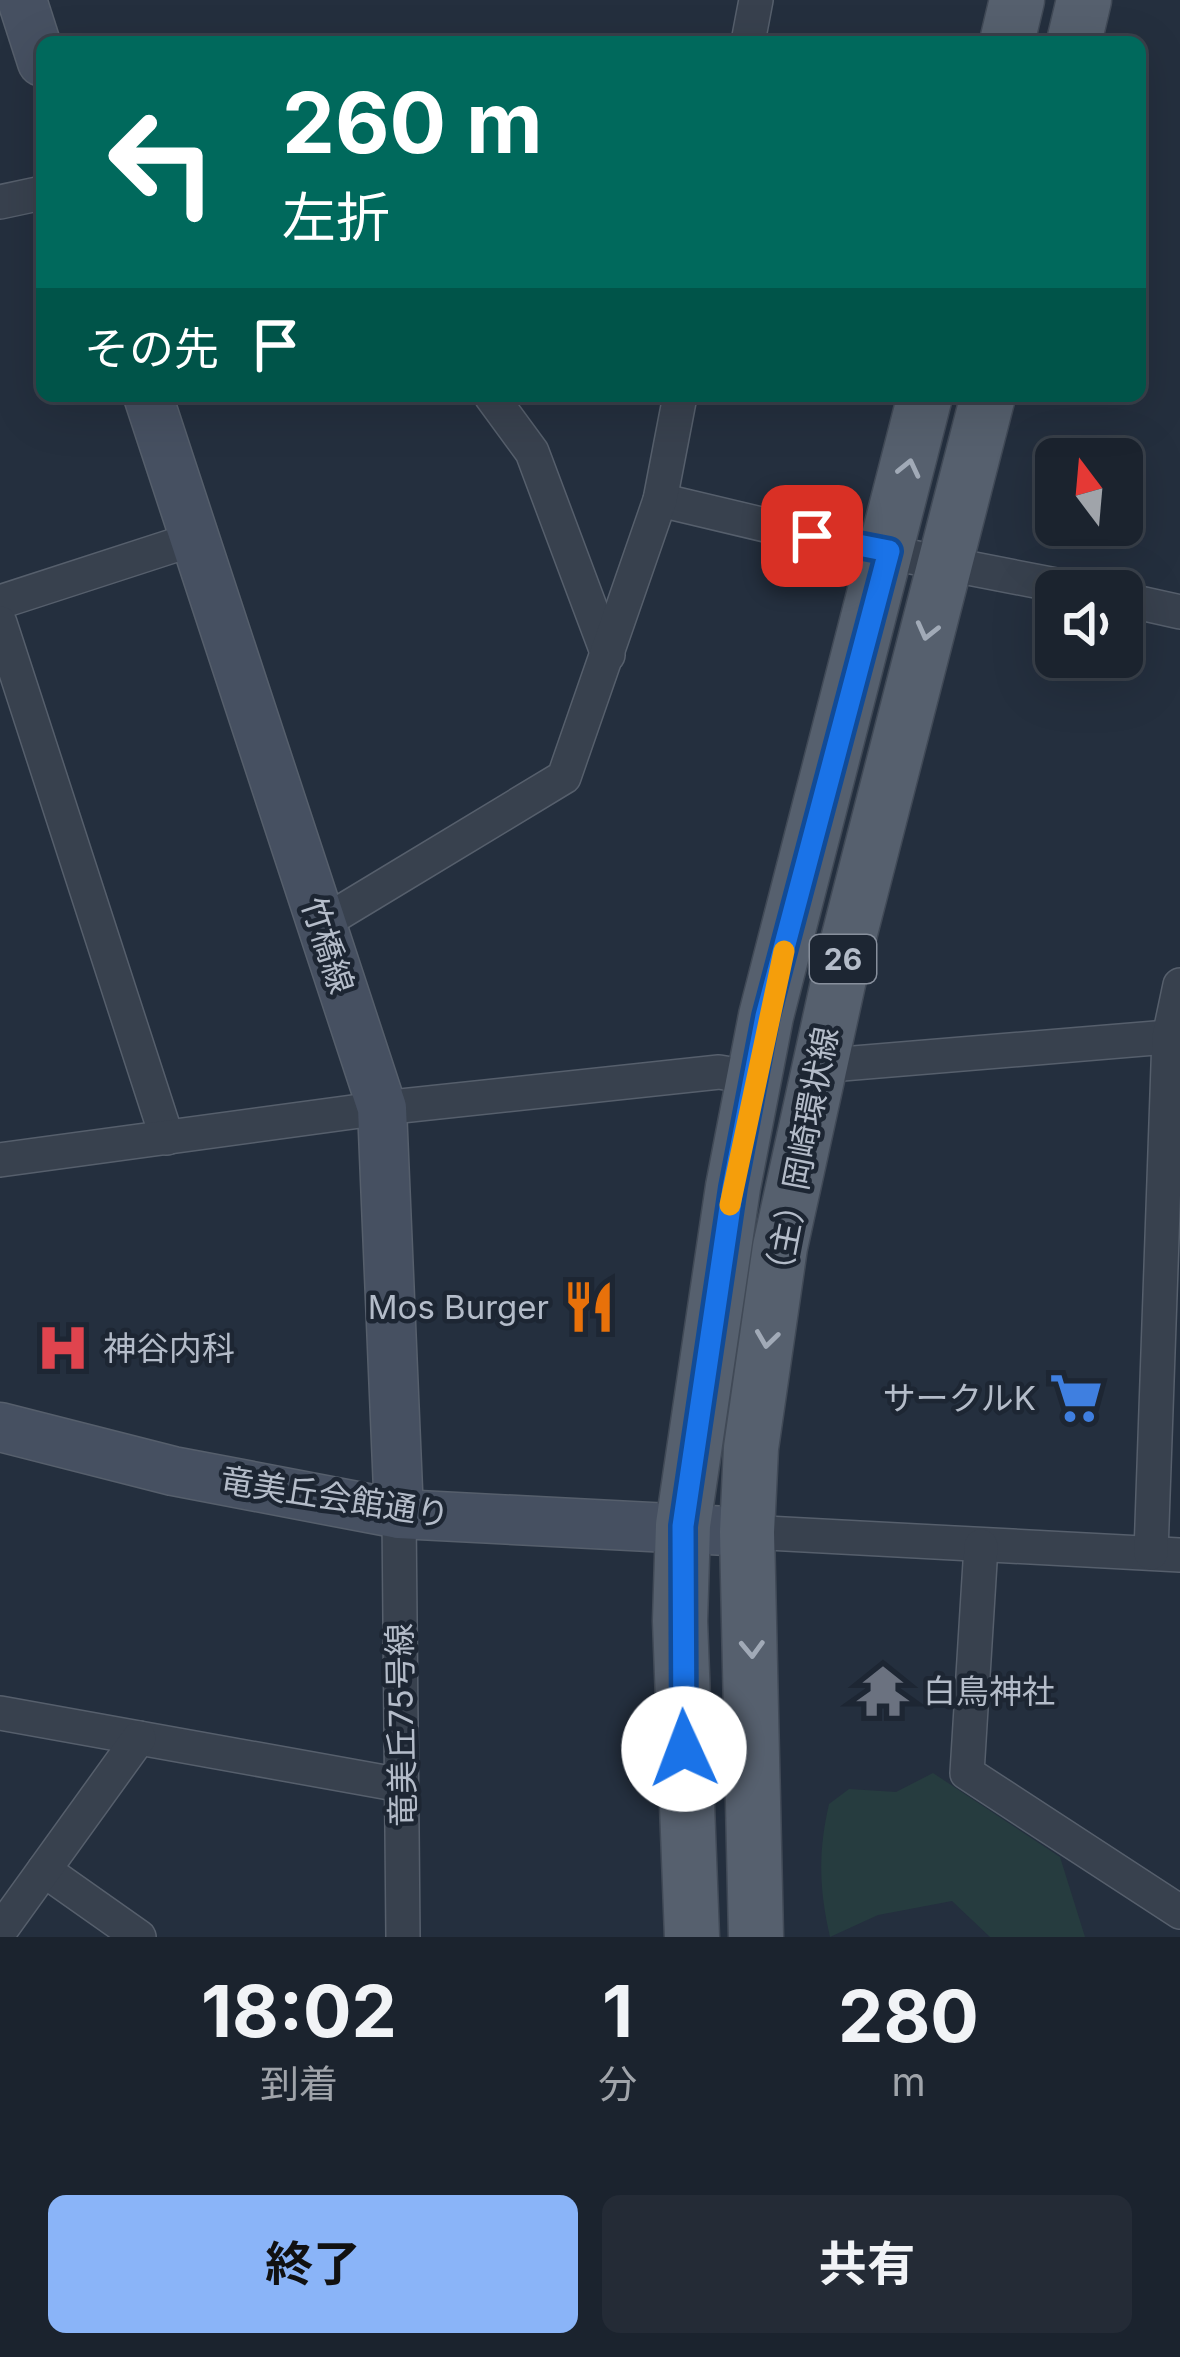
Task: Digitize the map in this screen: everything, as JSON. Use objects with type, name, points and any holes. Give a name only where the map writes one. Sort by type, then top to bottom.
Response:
[{"type":"main road","points":[[1008,36],[1017,0]]},
{"type":"main road","points":[[1075,36],[1084,0]]},
{"type":"main road","name":"（主）岡崎環状線","points":[[690,1935],[680,1621],[683,1526],[733,1187],[766,1016],[924,402]]},
{"type":"main road","name":"（主）岡崎環状線","points":[[758,1933],[747,1532],[752,1448],[780,1247],[818,1066],[986,402]]},
{"type":"street","points":[[22,0],[36,43]]},
{"type":"street","points":[[749,36],[756,0]]},
{"type":"street","points":[[0,202],[36,194]]},
{"type":"street","name":"竹橋線","points":[[150,402],[382,1108],[398,1514]]},
{"type":"street","points":[[495,402],[532,452],[608,655]]},
{"type":"street","points":[[321,924],[564,777],[659,500],[679,402]]},
{"type":"street","points":[[659,500],[1035,580]]},
{"type":"street","points":[[0,602],[194,538]]},
{"type":"street","points":[[1143,604],[1180,612]]},
{"type":"street","points":[[0,623],[167,1138]]},
{"type":"street","points":[[747,1532],[1166,1554],[1174,1037],[1180,985]]},
{"type":"street","points":[[818,1066],[1174,1037]]},
{"type":"street","points":[[0,1160],[382,1108],[719,1072],[756,1078]]},
{"type":"street","name":"竜美丘会館通り","points":[[0,1427],[173,1471],[398,1514],[747,1532]]},
{"type":"street","name":"竜美丘75号線","points":[[398,1514],[403,1937]]},
{"type":"street","points":[[981,1546],[967,1773],[1180,1912]]},
{"type":"street","points":[[0,1713],[401,1784]]},
{"type":"street","points":[[0,1931],[140,1738]]},
{"type":"street","points":[[44,1870],[139,1937]]},
{"type":"green space","points":[[933,1773],[1060,1857],[1085,1937],[990,1937],[952,1901],[878,1915],[830,1937],[821,1870],[829,1804],[849,1789],[896,1792]]},
{"type":"slow traffic","points":[[730,1205],[766,1016],[784,951]]},
{"type":"place","name":"Mos Burger","points":[[589,1307]]},
{"type":"place","name":"神谷内科","points":[[63,1348]]},
{"type":"place","name":"サークルK","points":[[1076,1398]]},
{"type":"place","name":"白鳥神社","points":[[883,1691]]},
{"type":"route","points":[[684,1749],[683,1526],[733,1187],[766,1016],[889,551],[812,536]]}]
